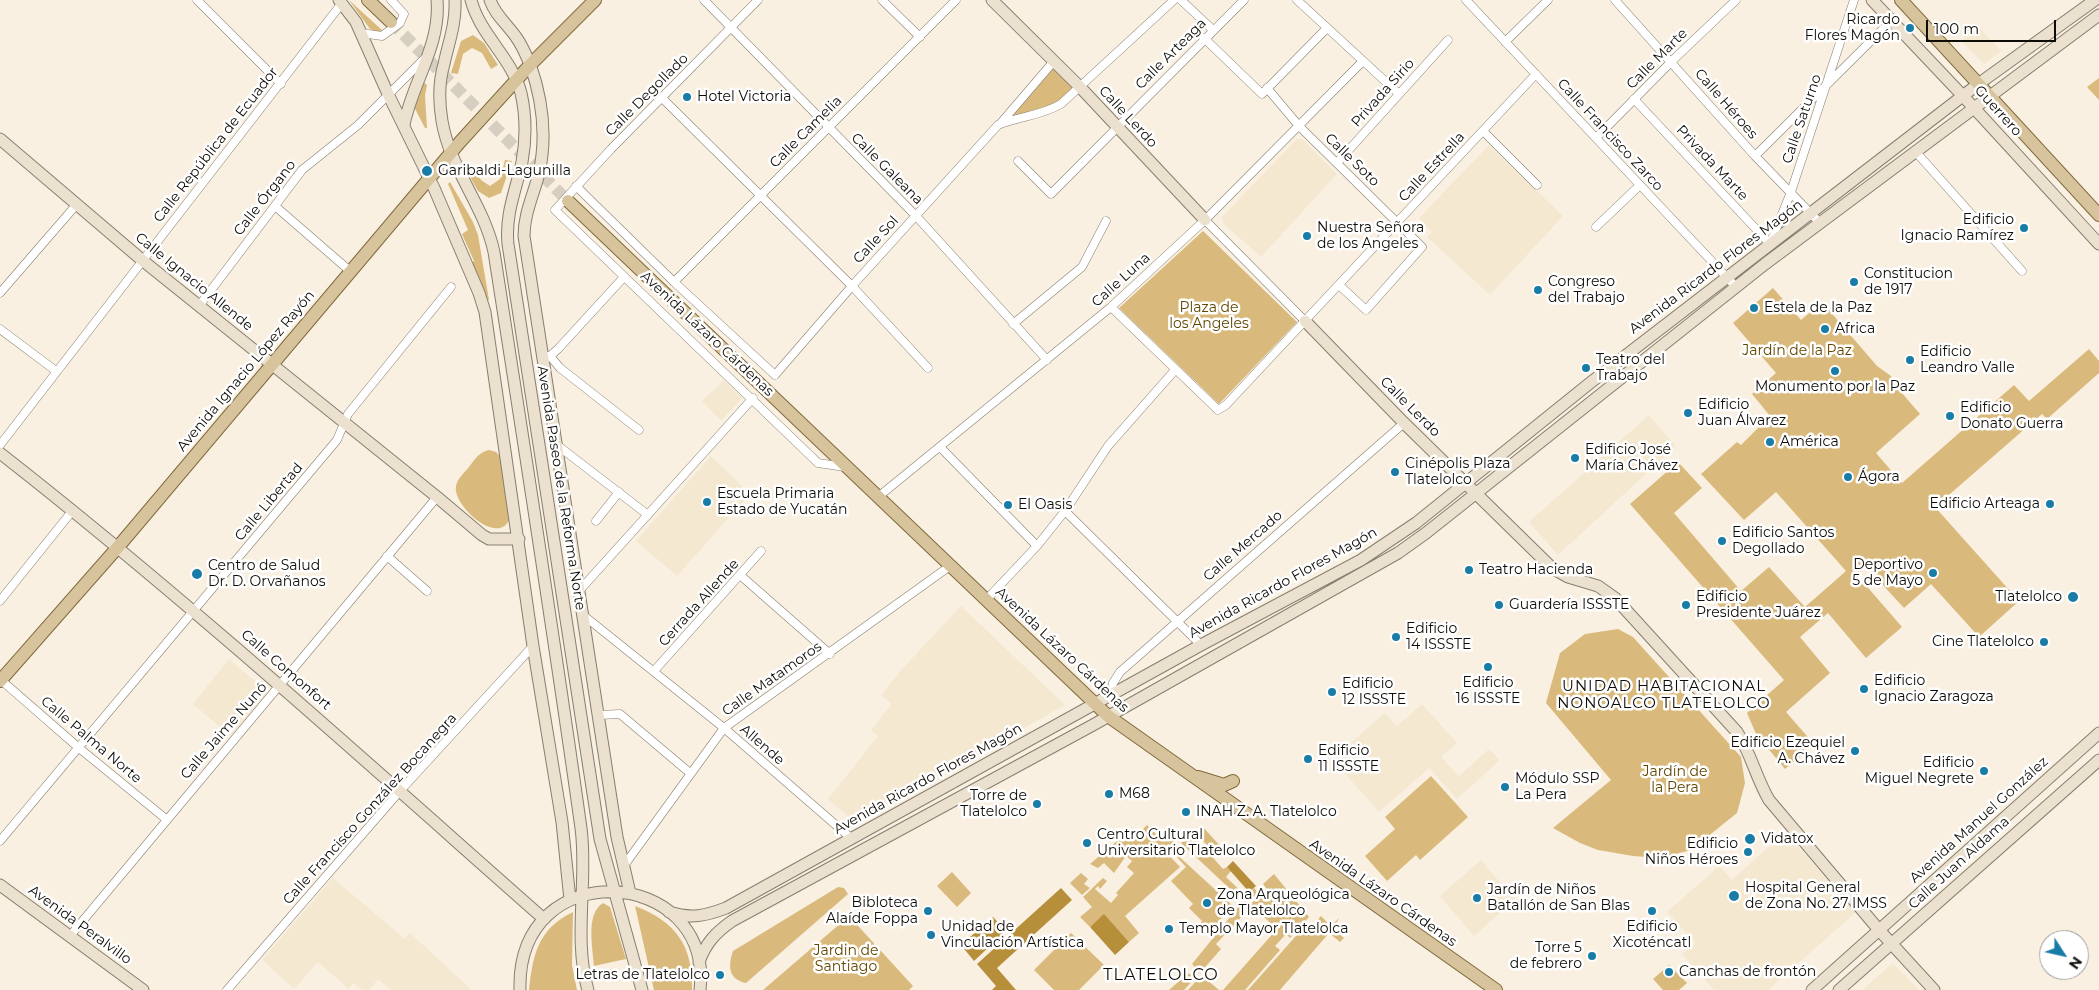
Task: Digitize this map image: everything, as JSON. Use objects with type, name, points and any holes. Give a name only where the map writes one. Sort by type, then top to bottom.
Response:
[{"type":"main road","points":[[368,0],[391,22]]},
{"type":"main road","points":[[404,125],[409,104],[437,28],[437,0]]},
{"type":"main road","points":[[455,0],[455,28],[444,63],[440,99],[444,133],[462,179],[482,214],[489,231],[494,252],[547,591],[583,841],[583,949],[588,990]]},
{"type":"main road","name":"Avenida Paseo de la Reforma Norte","points":[[471,0],[478,19],[508,63],[516,80],[522,106],[524,146],[508,215],[508,244],[600,839],[642,990]]},
{"type":"main road","name":"Avenida Paseo de la Reforma Norte","points":[[490,0],[492,9],[517,38],[530,65],[540,102],[543,130],[542,156],[527,210],[524,236],[547,356],[557,444],[622,867],[630,893]]},
{"type":"main road","name":"Avenida Ignacio López Rayón","points":[[1,680],[118,547],[451,153],[530,65],[595,0]]},
{"type":"main road","name":"Calle Lerdo","points":[[992,0],[1080,87],[1205,220]]},
{"type":"main road","name":"Guerrero","points":[[1872,0],[1964,96],[2099,244]]},
{"type":"main road","name":"Avenida Ricardo Flores Magón","points":[[669,912],[686,917],[697,917],[726,908],[1201,645],[1361,560],[1416,523],[1590,383],[1977,85],[2095,0]]},
{"type":"main road","points":[[341,2],[361,33],[388,94],[430,178],[479,292],[485,312],[562,822],[570,900]]},
{"type":"main road","name":"Guerrero","points":[[1907,2],[1977,85],[2099,215]]},
{"type":"main road","name":"Avenida Ricardo Flores Magón","points":[[699,962],[706,944],[718,931],[732,922],[1108,716],[1367,571],[1426,533],[1736,287],[1988,96],[2099,15]]},
{"type":"main road","points":[[1942,112],[1951,117],[1949,126]]},
{"type":"main road","name":"Calle Ignacio Allende","points":[[0,139],[142,260],[437,497],[482,536],[519,539]]},
{"type":"main road","name":"Avenida Lázaro Cárdenas","points":[[568,201],[1108,716],[1186,773],[1496,990]]},
{"type":"main road","name":"Calle Lerdo","points":[[1305,321],[1552,568],[1568,577],[1598,586],[1615,598],[1737,732],[1747,747],[1756,775],[1769,800],[1879,930],[1934,990]]},
{"type":"main road","name":"Calle Comonfort","points":[[0,453],[73,510],[194,611],[544,919]]},
{"type":"main road","name":"Avenida Manuel González","points":[[1812,990],[2099,733]]},
{"type":"main road","points":[[2074,755],[2099,759]]},
{"type":"main road","name":"Calle Juan Aldama","points":[[1839,990],[2099,759]]},
{"type":"main road","points":[[1186,773],[1224,785],[1233,781]]},
{"type":"main road","name":"Avenida Peralvillo","points":[[0,885],[143,990]]},
{"type":"main road","points":[[520,990],[520,971],[527,944],[544,919],[570,900],[582,895],[614,890],[648,899],[669,912],[688,934],[699,962],[700,990]]},
{"type":"street","points":[[196,0],[281,84]]},
{"type":"street","points":[[361,33],[382,36],[400,23],[404,14],[391,0]]},
{"type":"street","name":"Calle Galeana","points":[[704,0],[827,128],[916,216],[1047,360]]},
{"type":"street","name":"Calle Degollado","points":[[554,210],[758,0]]},
{"type":"street","points":[[882,0],[920,37]]},
{"type":"street","name":"Calle Camelia","points":[[674,282],[956,0]]},
{"type":"street","points":[[998,125],[1051,110],[1080,87],[1174,0]]},
{"type":"street","points":[[1181,0],[1213,30]]},
{"type":"street","name":"Calle Arteaga","points":[[1018,161],[1051,194],[1204,38],[1244,0]]},
{"type":"street","points":[[1297,0],[1398,93]]},
{"type":"street","name":"Calle Francisco Zarco","points":[[1466,0],[1736,287]]},
{"type":"street","points":[[1505,42],[1548,0]]},
{"type":"street","name":"Calle Héroes","points":[[1615,0],[1672,61],[1755,156],[1820,223]]},
{"type":"street","name":"Calle Marte","points":[[1597,138],[1672,61],[1736,0]]},
{"type":"street","name":"Calle Saturno","points":[[1770,244],[1791,192],[1854,0]]},
{"type":"street","name":"Calle República de Ecuador","points":[[0,445],[142,260],[281,84],[341,2]]},
{"type":"street","points":[[1755,156],[1892,20]]},
{"type":"street","points":[[1265,91],[1327,28]]},
{"type":"street","name":"Calle Soto","points":[[1204,38],[1265,91],[1422,247],[1366,310],[1339,285]]},
{"type":"street","name":"Privada Sirio","points":[[1338,163],[1398,93],[1448,40]]},
{"type":"street","name":"Calle Órgano","points":[[199,306],[310,162],[358,125],[428,55]]},
{"type":"street","name":"Calle Luna","points":[[878,497],[1111,308],[1205,220],[1363,61]]},
{"type":"street","name":"Calle Sol","points":[[674,282],[775,375],[852,286],[1054,62]]},
{"type":"street","name":"Calle Estrella","points":[[1174,370],[1218,410],[1226,405],[1536,74]]},
{"type":"street","points":[[662,98],[852,286],[928,368]]},
{"type":"street","name":"Privada Marte","points":[[1634,99],[1770,244]]},
{"type":"street","points":[[1483,131],[1537,185]]},
{"type":"street","points":[[1915,151],[2022,272]]},
{"type":"street","points":[[1596,227],[1640,185]]},
{"type":"street","points":[[576,186],[674,282]]},
{"type":"street","points":[[0,293],[76,204]]},
{"type":"street","points":[[275,206],[350,271]]},
{"type":"street","name":"Avenida Lázaro Cárdenas","points":[[554,210],[753,398],[818,463],[845,467]]},
{"type":"street","name":"Calle Lerdo","points":[[1205,220],[1305,321]]},
{"type":"street","points":[[1014,324],[1082,267],[1106,221]]},
{"type":"street","points":[[624,277],[547,356],[639,430]]},
{"type":"street","name":"Calle Libertad","points":[[0,841],[337,440],[348,414],[451,287]]},
{"type":"street","points":[[986,600],[1037,546],[1065,511],[1108,446],[1174,370],[1111,308]]},
{"type":"street","points":[[0,330],[56,371]]},
{"type":"street","points":[[579,590],[753,398]]},
{"type":"street","name":"Calle Mercado","points":[[1111,696],[1113,683],[1120,672],[1404,422]]},
{"type":"street","points":[[557,444],[648,514]]},
{"type":"street","points":[[940,447],[1037,546]]},
{"type":"street","points":[[596,521],[619,492]]},
{"type":"street","name":"Calle Jaime Nunó","points":[[70,936],[437,497]]},
{"type":"street","points":[[0,601],[73,510]]},
{"type":"street","points":[[1065,511],[1201,645]]},
{"type":"street","name":"Cerrada Allende","points":[[654,671],[761,551]]},
{"type":"street","points":[[387,556],[427,591]]},
{"type":"street","name":"Calle Matamoros","points":[[622,867],[724,728],[830,654],[950,566]]},
{"type":"street","points":[[740,575],[830,654]]},
{"type":"street","name":"Allende","points":[[583,615],[724,728],[852,839]]},
{"type":"street","name":"Calle Francisco González Bocanegra","points":[[227,990],[400,791],[534,646]]},
{"type":"street","name":"Calle Palma Norte","points":[[1,680],[166,819]]},
{"type":"street","points":[[599,715],[620,714],[690,773]]},
{"type":"shaded area","points":[[1979,27],[2001,51],[1984,64],[1961,41]]},
{"type":"shaded area","points":[[1297,139],[1302,139],[1337,174],[1261,257],[1224,224],[1222,217]]},
{"type":"shaded area","points":[[1489,145],[1563,216],[1490,295],[1427,237],[1432,232],[1419,218]]},
{"type":"shaded area","points":[[724,380],[742,398],[721,421],[702,401]]},
{"type":"shaded area","points":[[1649,415],[1676,446],[1558,555],[1529,522]]},
{"type":"shaded area","name":"Escuela Primaria Estado de Yucatán","points":[[711,456],[750,494],[677,576],[636,541]]},
{"type":"shaded area","points":[[961,606],[1065,705],[855,822],[828,799],[878,736],[871,730],[892,704],[881,695],[904,667]]},
{"type":"shaded area","points":[[229,659],[268,692],[231,736],[193,704]]},
{"type":"shaded area","points":[[1422,704],[1457,743],[1441,757],[1459,776],[1489,749],[1500,760],[1457,799],[1429,768],[1379,812],[1332,759],[1385,713],[1397,726]]},
{"type":"shaded area","name":"Hospital General de Zona No. 27 IMSS","points":[[1785,832],[1856,912],[1768,990],[1714,990],[1682,954],[1695,943],[1667,912],[1719,866],[1732,880]]},
{"type":"shaded area","name":"Jardín de Niños Batallón de San Blas","points":[[1481,860],[1515,900],[1474,936],[1440,896]]},
{"type":"shaded area","points":[[1233,861],[1256,886],[1249,892],[1227,867]]},
{"type":"shaded area","points":[[333,878],[405,939],[410,933],[472,990],[391,990],[378,979],[369,990],[363,990],[353,983],[349,989],[318,962],[294,989],[262,960]]},
{"type":"shaded area","points":[[1061,888],[1072,900],[997,968],[1016,990],[992,990],[996,986],[977,964]]},
{"type":"shaded area","points":[[1104,914],[1129,942],[1115,955],[1090,927]]},
{"type":"shaded area","points":[[993,917],[1006,931],[974,961],[961,945]]},
{"type":"shaded area","points":[[1893,963],[1919,990],[1862,990]]},
{"type":"green space","points":[[349,0],[383,31],[380,33],[370,29]]},
{"type":"green space","points":[[473,35],[484,43],[498,65],[491,69],[482,53],[472,48],[463,54],[458,74],[451,73],[461,41]]},
{"type":"green space","points":[[1053,67],[1075,90],[1061,103],[1021,116],[1011,114]]},
{"type":"green space","points":[[2099,78],[2099,100],[2087,87]]},
{"type":"green space","points":[[422,81],[427,85],[425,95],[427,128],[425,128],[413,105]]},
{"type":"green space","points":[[505,160],[512,161],[501,193],[489,198],[478,191],[465,168],[472,165],[481,180],[490,186],[500,179]]},
{"type":"green space","points":[[450,182],[473,222],[478,235],[489,300],[472,263],[474,261],[462,234],[468,230],[448,184]]},
{"type":"green space","name":"Plaza de los Angeles","points":[[1203,231],[1297,322],[1219,404],[1119,308]]},
{"type":"green space","name":"Jardín de la Paz","points":[[1773,288],[1801,320],[1822,302],[1877,366],[1891,376],[1895,385],[1920,414],[1876,453],[1902,483],[2014,385],[2029,401],[2089,349],[2099,361],[2099,373],[2047,419],[2042,414],[1935,507],[2019,601],[1979,637],[1931,584],[1904,608],[1866,567],[1857,575],[1902,627],[1866,658],[1828,613],[1800,637],[1830,673],[1786,712],[1814,744],[1785,769],[1756,734],[1747,713],[1784,680],[1630,504],[1678,462],[1702,488],[1674,513],[1741,591],[1769,567],[1805,607],[1846,571],[1776,492],[1744,520],[1701,474],[1737,442],[1741,445],[1770,416],[1752,394],[1776,373],[1733,323]]},
{"type":"green space","points":[[489,450],[496,452],[501,457],[510,518],[504,526],[496,528],[487,526],[468,512],[461,503],[456,486],[459,478],[478,456],[482,452]]},
{"type":"green space","name":"Jardín de la Pera","points":[[1618,629],[1633,637],[1741,757],[1745,783],[1737,813],[1691,850],[1660,858],[1598,850],[1580,843],[1553,828],[1611,780],[1546,703],[1560,653],[1585,634]]},
{"type":"green space","points":[[1431,776],[1468,817],[1420,860],[1416,855],[1387,881],[1365,856],[1395,829],[1385,817]]},
{"type":"green space","points":[[1147,825],[1156,834],[1160,829],[1166,834],[1169,831],[1177,839],[1165,851],[1180,867],[1125,916],[1139,933],[1129,942],[1104,915],[1090,927],[1080,917],[1092,907],[1083,897],[1103,878],[1107,881],[1100,889],[1098,886],[1095,889],[1111,903],[1118,895],[1116,893],[1134,873],[1127,867],[1132,861],[1126,856],[1114,873],[1104,863],[1098,868],[1090,864],[1132,828],[1138,834]]},
{"type":"green space","points":[[1202,826],[1223,849],[1216,855],[1195,832]]},
{"type":"green space","points":[[1192,834],[1223,869],[1227,867],[1231,871],[1226,877],[1249,899],[1245,903],[1181,843]]},
{"type":"green space","points":[[1173,851],[1233,906],[1206,935],[1197,926],[1202,921],[1189,908],[1193,904],[1171,881],[1186,867]]},
{"type":"green space","points":[[952,872],[971,893],[957,907],[937,886]]},
{"type":"green space","points":[[1081,873],[1088,879],[1084,884],[1090,888],[1082,895],[1070,883]]},
{"type":"green space","points":[[1274,874],[1309,917],[1290,938],[1286,934],[1275,946],[1280,950],[1245,990],[1223,990],[1277,929],[1251,905],[1255,899],[1250,892],[1254,888],[1264,899],[1270,893],[1263,884]]},
{"type":"green space","points":[[838,887],[844,888],[848,894],[746,983],[733,975],[730,962],[733,951]]},
{"type":"green space","points":[[603,903],[610,907],[626,959],[594,966],[592,923],[597,908]]},
{"type":"green space","points":[[635,906],[661,920],[679,937],[689,960],[692,974],[692,990],[654,990]]},
{"type":"green space","points":[[1239,906],[1246,912],[1216,944],[1221,949],[1200,973],[1192,964]]},
{"type":"green space","points":[[573,912],[572,965],[577,990],[529,990],[535,954],[539,944],[552,926]]},
{"type":"green space","name":"Jardin de Santiago","points":[[849,916],[913,986],[909,990],[763,990]]},
{"type":"green space","points":[[1321,916],[1331,926],[1339,918],[1333,929],[1344,938],[1340,942],[1329,933],[1280,990],[1248,990],[1303,928],[1307,932]]},
{"type":"green space","points":[[1071,933],[1104,965],[1079,990],[1054,990],[1034,970]]},
{"type":"green space","name":"Canchas de frontón","points":[[1669,965],[1687,983],[1679,990],[1663,990],[1653,979]]},
{"type":"green space","points":[[1185,972],[1196,977],[1184,990],[1169,990],[1184,977]]},
{"type":"green space","points":[[1199,978],[1204,981],[1206,979],[1219,990],[1188,990]]},
{"type":"tunnel","points":[[391,22],[568,201]]},
{"type":"place","name":"Ricardo Flores Magón","points":[[1910,28]]},
{"type":"place","name":"Hotel Victoria","points":[[687,97]]},
{"type":"place","name":"Garibaldi-Lagunilla","points":[[427,171]]},
{"type":"place","name":"Edificio Ignacio Ramírez","points":[[2024,228]]},
{"type":"place","name":"Nuestra Señora de los Angeles","points":[[1307,236]]},
{"type":"place","name":"Constitucion de 1917","points":[[1854,282]]},
{"type":"place","name":"Congreso del Trabajo","points":[[1538,290]]},
{"type":"place","name":"Estela de la Paz","points":[[1754,308]]},
{"type":"place","name":"Africa","points":[[1825,329]]},
{"type":"place","name":"Edificio Leandro Valle","points":[[1910,360]]},
{"type":"place","name":"Teatro del Trabajo","points":[[1586,368]]},
{"type":"place","name":"Monumento por la Paz","points":[[1835,371]]},
{"type":"place","name":"Edificio Juan Álvarez","points":[[1688,413]]},
{"type":"place","name":"Edificio Donato Guerra","points":[[1950,416]]},
{"type":"place","name":"América","points":[[1770,442]]},
{"type":"place","name":"Edificio José María Chávez","points":[[1575,458]]},
{"type":"place","name":"Cinépolis Plaza Tlatelolco","points":[[1395,472]]},
{"type":"place","name":"Ágora","points":[[1848,477]]},
{"type":"place","name":"Escuela Primaria Estado de Yucatán","points":[[707,502]]},
{"type":"place","name":"Edificio Arteaga","points":[[2050,504]]},
{"type":"place","name":"El Oasis","points":[[1008,505]]},
{"type":"place","name":"Edificio Santos Degollado","points":[[1722,541]]},
{"type":"place","name":"Teatro Hacienda","points":[[1469,570]]},
{"type":"place","name":"Deportivo 5 de Mayo","points":[[1933,573]]},
{"type":"place","name":"Centro de Salud Dr. D. Orvañanos","points":[[197,574]]},
{"type":"place","name":"Tlatelolco","points":[[2073,597]]},
{"type":"place","name":"Guardería ISSSTE","points":[[1499,605]]},
{"type":"place","name":"Edificio Presidente Juárez","points":[[1686,605]]},
{"type":"place","name":"Edificio 14 ISSSTE","points":[[1396,637]]},
{"type":"place","name":"Cine Tlatelolco","points":[[2044,642]]},
{"type":"place","name":"Edificio 16 ISSSTE","points":[[1488,667]]},
{"type":"place","name":"Edificio Ignacio Zaragoza","points":[[1864,689]]},
{"type":"place","name":"Edificio 12 ISSSTE","points":[[1332,692]]},
{"type":"place","name":"Edificio Ezequiel A. Chávez","points":[[1855,751]]},
{"type":"place","name":"Edificio 11 ISSSTE","points":[[1308,759]]},
{"type":"place","name":"Edificio Miguel Negrete","points":[[1984,771]]},
{"type":"place","name":"Módulo SSP La Pera","points":[[1505,787]]},
{"type":"place","name":"M68","points":[[1109,794]]},
{"type":"place","name":"Torre de Tlatelolco","points":[[1037,804]]},
{"type":"place","name":"INAH Z. A. Tlatelolco","points":[[1186,812]]},
{"type":"place","name":"Vidatox","points":[[1750,839]]},
{"type":"place","name":"Centro Cultural Universitario Tlatelolco","points":[[1087,843]]},
{"type":"place","name":"Edificio Niños Héroes","points":[[1748,852]]},
{"type":"place","name":"Hospital General de Zona No. 27 IMSS","points":[[1734,896]]},
{"type":"place","name":"Jardín de Niños Batallón de San Blas","points":[[1477,898]]},
{"type":"place","name":"Zona Arqueológica de Tlatelolco","points":[[1207,903]]},
{"type":"place","name":"Bibloteca Alaíde Foppa","points":[[928,911]]},
{"type":"place","name":"Edificio Xicoténcatl","points":[[1652,911]]},
{"type":"place","name":"Templo Mayor Tlatelolca","points":[[1169,929]]},
{"type":"place","name":"Unidad de Vinculación Artística","points":[[931,935]]},
{"type":"place","name":"Torre 5 de febrero","points":[[1592,956]]},
{"type":"place","name":"Canchas de frontón","points":[[1669,972]]},
{"type":"place","name":"Letras de Tlatelolco","points":[[720,975]]},
{"type":"district","name":"UNIDAD HABITACIONAL NONOALCO TLATELOLCO","points":[[1664,696]]},
{"type":"district","name":"TLATELOLCO","points":[[1161,975]]}]
